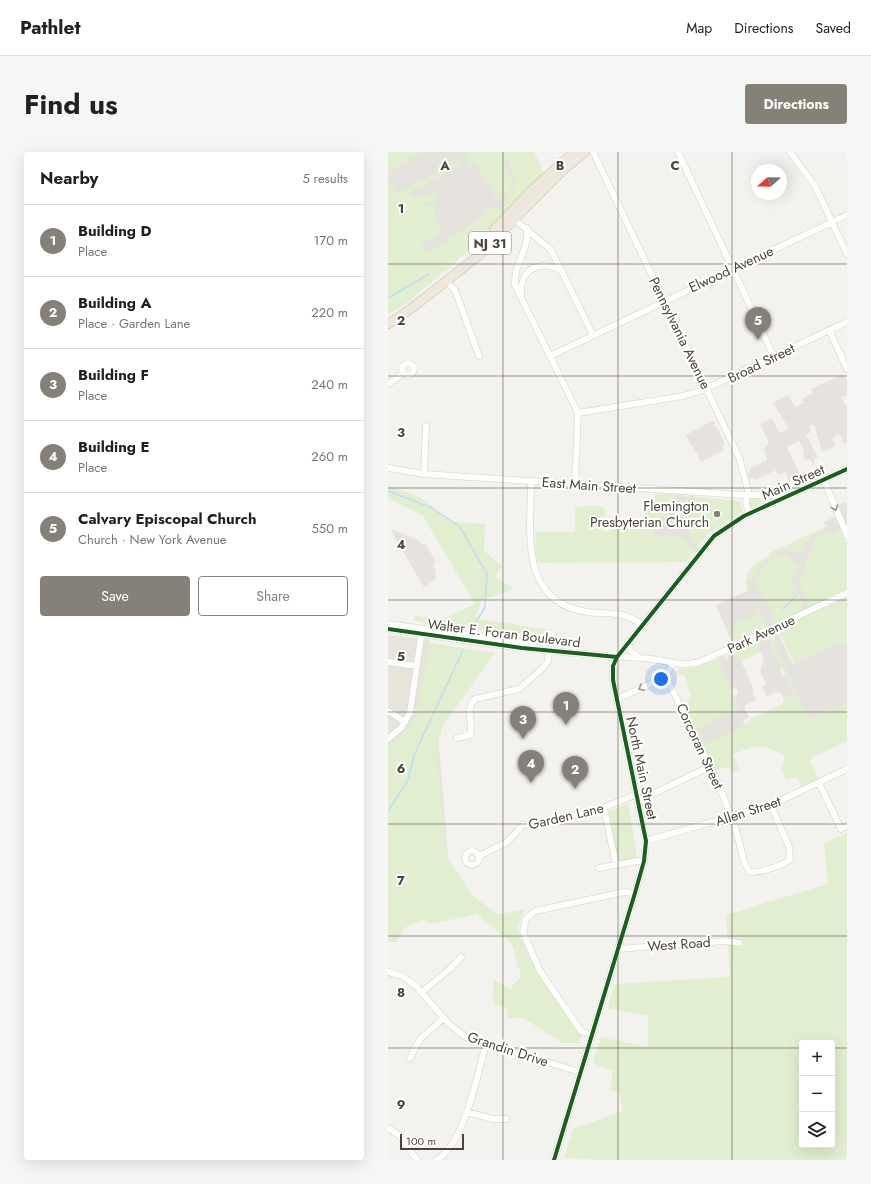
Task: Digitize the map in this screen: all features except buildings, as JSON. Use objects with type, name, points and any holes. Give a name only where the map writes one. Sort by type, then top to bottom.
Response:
[{"type":"highway","name":"NJ 31","points":[[388,324],[478,256],[581,153]]},
{"type":"highway","name":"NJ 31","points":[[465,265],[474,252],[508,214],[581,153]]},
{"type":"street","points":[[678,152],[774,356]]},
{"type":"street","points":[[790,152],[812,181],[847,254]]},
{"type":"street","name":"Pennsylvania Avenue","points":[[581,153],[594,155],[739,457],[749,494],[746,502],[749,514]]},
{"type":"street","name":"Elwood Avenue","points":[[550,356],[664,300],[847,215]]},
{"type":"street","points":[[514,219],[527,228],[551,250],[594,335]]},
{"type":"street","points":[[527,228],[526,246],[517,269],[515,285],[578,413],[575,484]]},
{"type":"street","points":[[526,246],[531,242],[542,241]]},
{"type":"street","points":[[517,269],[523,273],[550,264],[552,260],[551,250]]},
{"type":"street","points":[[543,266],[551,266],[563,272]]},
{"type":"street","points":[[521,298],[521,283],[529,270]]},
{"type":"street","points":[[446,281],[455,290],[479,356]]},
{"type":"street","name":"Broad Street","points":[[578,413],[683,396],[707,389],[847,322]]},
{"type":"street","points":[[829,330],[847,369]]},
{"type":"street","points":[[388,384],[404,372]]},
{"type":"street","points":[[424,474],[426,426]]},
{"type":"street","name":"East Main Street","points":[[388,468],[424,474],[768,496],[790,495]]},
{"type":"street","name":"Main Street","points":[[749,514],[847,469]]},
{"type":"street","points":[[824,480],[847,536]]},
{"type":"street","points":[[531,481],[532,560],[536,575],[542,586],[557,600],[568,607],[587,612],[628,615],[642,625]]},
{"type":"street","name":"North Main Street","points":[[554,1160],[644,862],[646,841],[612,673],[617,657],[708,541],[726,527],[749,514]]},
{"type":"street","name":"Park Avenue","points":[[617,657],[640,658],[686,665],[704,661],[847,593]]},
{"type":"street","name":"Walter E. Foran Boulevard","points":[[388,624],[422,631]]},
{"type":"street","name":"Walter E. Foran Boulevard","points":[[388,629],[422,631],[522,642],[541,649],[617,657]]},
{"type":"street","points":[[388,739],[398,732],[405,722],[411,708],[422,631]]},
{"type":"street","points":[[628,642],[630,650],[640,658]]},
{"type":"street","points":[[457,738],[470,735],[472,729],[468,711],[470,704],[474,699],[520,689],[546,664],[549,649]]},
{"type":"street","points":[[388,662],[417,666]]},
{"type":"street","points":[[617,700],[666,677],[672,664]]},
{"type":"street","name":"Corcoran Street","points":[[666,677],[711,766],[731,817],[746,868],[750,872],[758,872],[785,863],[791,856],[790,847],[771,805]]},
{"type":"street","points":[[388,711],[405,722]]},
{"type":"street","points":[[638,801],[711,766]]},
{"type":"street","name":"Allen Street","points":[[646,841],[771,805],[847,769]]},
{"type":"street","points":[[819,783],[841,829],[847,826]]},
{"type":"street","name":"Garden Lane","points":[[478,856],[507,842],[523,825],[604,808],[637,794]]},
{"type":"street","points":[[604,808],[616,865]]},
{"type":"street","points":[[599,868],[638,861],[644,862]]},
{"type":"street","points":[[592,1035],[581,1031],[540,971],[523,932],[526,919],[535,910],[625,892],[635,893]]},
{"type":"street","name":"West Road","points":[[618,949],[725,941],[739,943]]},
{"type":"street","points":[[422,992],[451,968],[461,957]]},
{"type":"street","name":"Grandin Drive","points":[[388,972],[409,980],[422,992],[444,1018],[467,1038],[580,1072]]},
{"type":"street","points":[[410,1058],[420,1039],[444,1018]]},
{"type":"street","points":[[438,1160],[449,1150],[456,1139],[466,1112],[486,1044]]},
{"type":"street","points":[[466,1112],[493,1119],[506,1119]]},
{"type":"street","points":[[388,1128],[400,1136],[417,1160]]},
{"type":"shaded area","points":[[423,152],[464,152],[469,163],[468,165],[474,163],[494,191],[493,195],[500,200],[509,191],[513,183],[508,168],[503,166],[501,162],[510,159],[510,166],[516,180],[514,188],[504,202],[507,204],[500,211],[496,208],[489,208],[483,212],[485,215],[432,250],[429,247],[427,252],[424,252],[420,246],[441,231],[435,218],[433,207],[423,205],[424,202],[435,204],[435,200],[433,198],[436,193],[434,191],[419,199],[416,195],[413,196],[411,192],[464,163],[460,160],[399,193],[396,192],[388,180],[388,171]]},
{"type":"shaded area","points":[[843,374],[847,381],[847,395],[841,398],[847,406],[847,443],[844,444],[839,434],[832,438],[836,446],[822,452],[814,424],[809,426],[811,432],[806,435],[818,457],[814,459],[814,467],[810,459],[805,460],[803,455],[805,454],[799,441],[787,447],[802,479],[789,482],[786,472],[778,475],[773,467],[774,471],[755,480],[753,477],[749,480],[747,473],[750,473],[749,469],[767,460],[764,449],[769,443],[760,424],[772,418],[779,433],[789,429],[773,403],[788,395],[795,407],[804,403],[802,399],[813,393],[811,389]]},
{"type":"shaded area","points":[[712,421],[715,422],[714,427],[717,427],[725,445],[722,446],[724,450],[701,462],[686,435]]},
{"type":"shaded area","points":[[678,491],[683,491],[682,497],[686,498],[689,498],[690,491],[694,492],[696,514],[686,516],[685,519],[690,537],[701,551],[697,555],[683,537],[653,537],[654,517],[665,517],[666,509],[673,510],[674,497],[678,496]]},
{"type":"shaded area","points":[[845,502],[847,503],[847,528],[838,505]]},
{"type":"shaded area","points":[[835,517],[837,522],[833,525],[837,524],[838,521],[842,529],[838,529],[839,532],[832,535],[829,532],[816,537],[800,580],[801,588],[809,605],[812,606],[802,611],[803,605],[799,594],[792,587],[793,585],[796,585],[792,582],[798,565],[802,565],[801,561],[798,564],[789,560],[789,557],[780,554],[763,567],[755,582],[776,618],[770,620],[772,624],[768,626],[753,600],[763,627],[761,628],[755,611],[756,614],[727,628],[734,641],[732,642],[716,605],[747,591],[750,593],[751,591],[746,582],[752,579],[763,563],[780,551],[784,550],[789,552],[790,549],[801,553],[800,556],[804,557],[801,555],[806,541],[809,541],[814,534],[829,527],[829,525],[826,527],[824,522]]},
{"type":"shaded area","points":[[392,529],[418,540],[422,545],[425,543],[436,562],[433,564],[436,579],[424,587],[393,535]]},
{"type":"shaded area","points":[[777,630],[794,667],[794,663],[843,640],[845,643],[847,642],[847,703],[813,719],[811,716],[808,717],[774,645],[777,643],[772,633]]},
{"type":"shaded area","points":[[388,635],[430,640],[451,890],[388,917]]},
{"type":"shaded area","points":[[763,638],[765,642],[769,641],[782,669],[780,670],[783,677],[786,676],[794,694],[784,699],[781,693],[776,692],[767,697],[762,687],[766,685],[760,670],[764,660],[757,646],[760,644],[758,640]]},
{"type":"shaded area","points":[[731,653],[733,658],[738,656],[741,661],[754,690],[753,694],[756,700],[744,706],[749,718],[743,720],[745,725],[705,744],[698,729],[739,708],[734,696],[739,694],[736,687],[731,690],[719,664],[722,662],[720,658],[724,656],[728,661],[727,655]]},
{"type":"green space","points":[[388,152],[534,152],[544,173],[462,256],[411,300],[388,315]]},
{"type":"green space","points":[[388,486],[420,497],[452,522],[485,524],[484,551],[502,566],[495,576],[513,589],[481,601],[475,618],[549,630],[548,640],[530,636],[414,621],[415,616],[443,619],[475,604],[423,516],[388,498]]},
{"type":"green space","points":[[655,493],[740,501],[743,511],[709,533],[686,562],[536,563],[535,532],[575,532],[575,508],[590,505],[604,507],[606,516],[600,527],[607,533],[612,529],[650,529],[649,519],[645,513],[650,502],[655,504]]},
{"type":"green space","points":[[751,497],[765,501],[751,509],[749,502]]},
{"type":"green space","points":[[838,521],[847,544],[847,589],[766,628],[764,627],[750,598],[746,582],[747,574],[751,568],[769,555],[769,553]]},
{"type":"green space","points":[[749,597],[762,629],[734,641],[719,612]]},
{"type":"green space","points":[[847,597],[847,642],[845,643],[843,640],[794,663],[778,629]]},
{"type":"green space","points":[[771,633],[777,643],[774,645],[808,717],[811,716],[813,719],[847,703],[847,741],[813,757],[810,762],[819,779],[802,787],[797,778],[792,777],[786,780],[780,767],[785,762],[784,756],[765,747],[753,747],[733,755],[740,771],[732,772],[727,767],[715,770],[686,711],[689,708],[688,701],[691,695],[685,676],[674,673],[679,669],[694,668],[720,658],[723,662],[719,664],[739,708],[698,729],[705,743],[745,725],[751,721],[751,719],[782,704],[784,699],[794,694],[769,641],[765,642],[762,637]]},
{"type":"green space","points":[[758,640],[760,644],[758,646],[760,652],[741,661],[732,657],[731,652]]},
{"type":"green space","points":[[431,643],[495,653],[443,725],[436,751],[447,857],[473,896],[497,914],[525,910],[517,928],[528,955],[582,1034],[579,1043],[563,1043],[523,1018],[508,1018],[506,1007],[493,1003],[494,980],[510,989],[521,976],[512,944],[477,914],[432,924],[423,920],[406,927],[396,942],[388,942],[388,744],[397,741],[414,721]]},
{"type":"green space","points":[[628,803],[637,858],[618,862],[609,811]]},
{"type":"green space","points":[[847,833],[847,1160],[600,1160],[564,1158],[573,1129],[623,1111],[619,1093],[610,1090],[613,1071],[593,1063],[600,1037],[648,1047],[648,1016],[608,1008],[614,984],[730,977],[726,915],[828,884],[824,843]]},
{"type":"waterway","points":[[388,298],[429,274]]},
{"type":"waterway","points":[[388,491],[432,508],[460,527],[487,574],[485,607],[471,630]]},
{"type":"waterway","points":[[783,609],[796,596]]},
{"type":"waterway","points":[[388,811],[407,782],[415,753],[463,650]]},
{"type":"cycle path","points":[[554,1160],[644,861],[646,841],[613,680],[613,666],[617,657],[714,536],[744,516],[847,469]]},
{"type":"cycle path","points":[[388,629],[522,648],[617,657]]},
{"type":"place","name":"Calvary Episcopal Church","points":[[758,340]]},
{"type":"place","name":"Flemington Presbyterian Church","points":[[717,514]]},
{"type":"place","name":"Building D","points":[[566,725]]},
{"type":"place","name":"Building F","points":[[523,739]]},
{"type":"place","name":"Building E","points":[[531,783]]},
{"type":"place","name":"Building A","points":[[575,789]]}]
